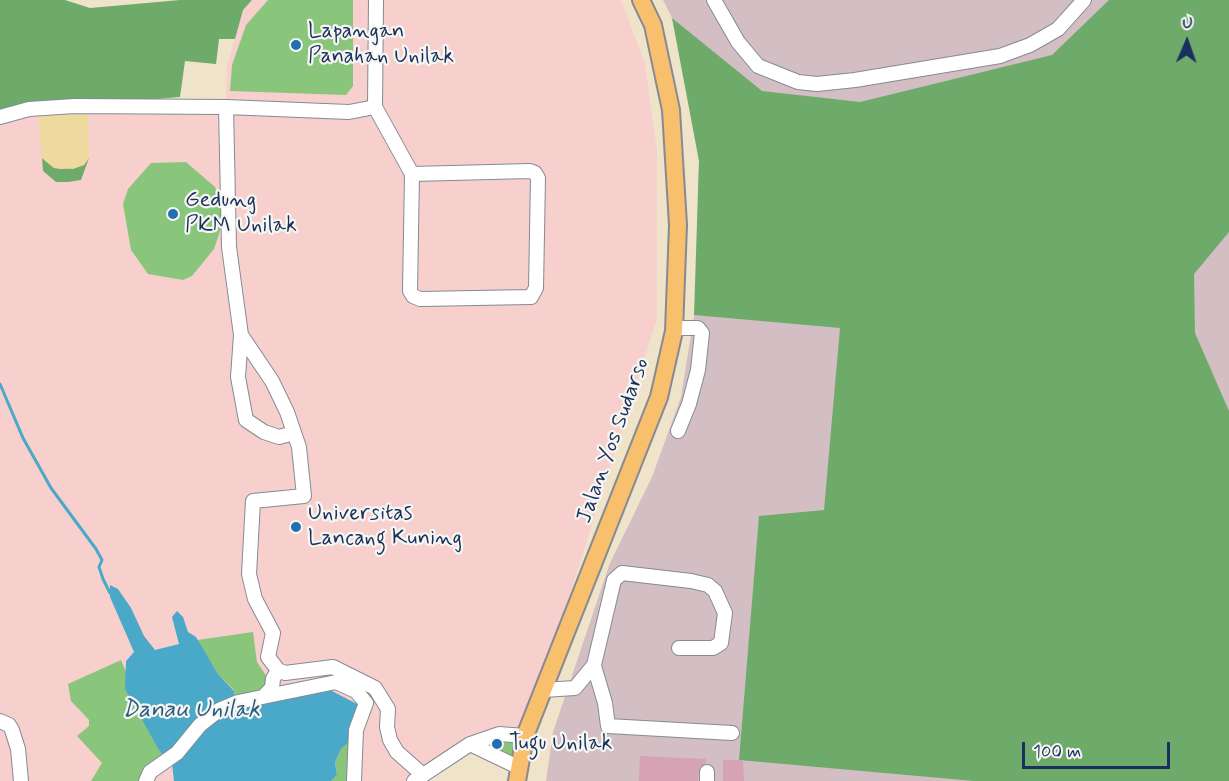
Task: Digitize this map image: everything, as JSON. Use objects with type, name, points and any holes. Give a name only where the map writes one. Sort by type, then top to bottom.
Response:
[{"type":"main road","name":"Jalan Yos Sudarso","points":[[518,774],[525,736],[659,397],[674,328],[678,225],[670,110],[653,24],[641,0]]},
{"type":"street","points":[[376,0],[375,107],[412,174],[411,291],[413,296],[420,299],[531,297],[536,288],[538,178],[535,173],[518,171],[412,174]]},
{"type":"street","points":[[714,0],[738,42],[758,66],[798,82],[817,84],[1000,56],[1030,45],[1058,29],[1084,0]]},
{"type":"street","points":[[0,117],[29,110],[75,106],[226,107],[349,112],[375,107]]},
{"type":"street","points":[[226,107],[229,247],[241,335],[238,377],[246,420],[264,432],[279,437],[294,433]]},
{"type":"street","points":[[674,328],[698,328],[702,333],[698,370],[689,404],[678,431]]},
{"type":"street","points":[[241,335],[273,381],[294,433],[299,447],[304,496],[253,501],[249,574],[255,599],[273,633],[268,657],[278,670],[285,673],[325,666],[333,667],[375,688],[388,709],[387,727],[390,740],[418,778],[470,744],[499,734],[525,736]]},
{"type":"street","points":[[588,573],[614,580]]},
{"type":"street","points":[[543,690],[575,688],[594,666],[614,580],[622,573],[643,573],[708,585],[716,591],[725,613],[721,643],[713,648],[679,648]]},
{"type":"street","points":[[594,666],[605,704],[608,726],[732,733]]},
{"type":"street","points":[[263,697],[272,688],[273,679],[278,670]]},
{"type":"street","points":[[146,781],[150,772],[160,770],[210,716],[238,702],[336,682],[347,685],[363,697],[366,707],[356,730],[354,781]]},
{"type":"street","points":[[0,721],[4,721],[12,730],[18,749],[21,781]]},
{"type":"street","points":[[470,744],[518,774]]},
{"type":"shaded area","name":"Universitas Lancang Kuning","points":[[252,0],[621,0],[645,63],[657,152],[657,319],[525,736],[499,734],[414,781],[0,781],[0,117],[29,109],[226,107],[227,66],[243,10]]},
{"type":"shaded area","points":[[663,0],[1229,0],[1229,781],[546,781],[553,732],[610,563],[652,477],[681,397],[696,303],[699,161],[694,115],[672,18]]},
{"type":"green space","points":[[0,0],[65,0],[90,8],[180,0],[252,0],[243,10],[235,39],[219,39],[216,64],[185,61],[180,97],[0,112]]},
{"type":"green space","name":"Lapangan Panahan Unilak","points":[[268,0],[353,0],[353,86],[346,95],[230,91],[232,65],[246,25]]},
{"type":"green space","points":[[1109,0],[1229,0],[1229,232],[1194,274],[1195,333],[1229,411],[1229,781],[974,781],[739,760],[759,516],[824,510],[840,328],[694,315],[699,161],[672,18],[762,91],[860,102],[1052,55]]},
{"type":"green space","points":[[42,158],[54,168],[62,169],[84,165],[89,158],[81,180],[56,182],[43,171]]},
{"type":"green space","name":"Gedung PKM Unilak","points":[[186,162],[215,187],[222,206],[223,222],[214,249],[192,276],[183,280],[148,274],[131,250],[123,204],[128,189],[151,163]]},
{"type":"green space","points":[[253,632],[257,662],[269,680],[267,691],[235,701],[234,690],[218,674],[197,640]]},
{"type":"green space","points":[[121,660],[160,752],[165,757],[144,781],[91,781],[102,763],[77,736],[89,726],[89,720],[71,701],[68,684]]},
{"type":"green space","points":[[500,738],[516,741],[512,759],[484,745]]},
{"type":"green space","points":[[350,741],[351,781],[331,781],[337,775],[335,762],[341,749]]},
{"type":"sand","points":[[88,108],[89,158],[84,165],[73,169],[54,168],[42,158],[38,112]]},
{"type":"water","name":"Danau Unilak","points":[[110,585],[118,589],[131,608],[144,636],[155,650],[179,644],[172,617],[177,611],[183,617],[188,632],[196,637],[218,674],[234,691],[235,703],[241,707],[330,690],[359,705],[350,741],[341,749],[335,762],[337,775],[331,781],[174,781],[172,764],[160,752],[125,689],[126,661],[134,652],[110,597]]},
{"type":"building","points":[[640,756],[706,759],[706,763],[699,768],[698,781],[639,781]]},
{"type":"building","points":[[723,760],[743,760],[744,781],[723,781]]},
{"type":"waterway","points":[[0,384],[23,438],[51,488],[102,560],[99,567],[110,593]]},
{"type":"place","name":"Lapangan Panahan Unilak","points":[[296,45]]},
{"type":"place","name":"Gedung PKM Unilak","points":[[173,214]]},
{"type":"place","name":"Universitas Lancang Kuning","points":[[296,527]]},
{"type":"place","name":"Tugu Unilak","points":[[497,744]]}]
